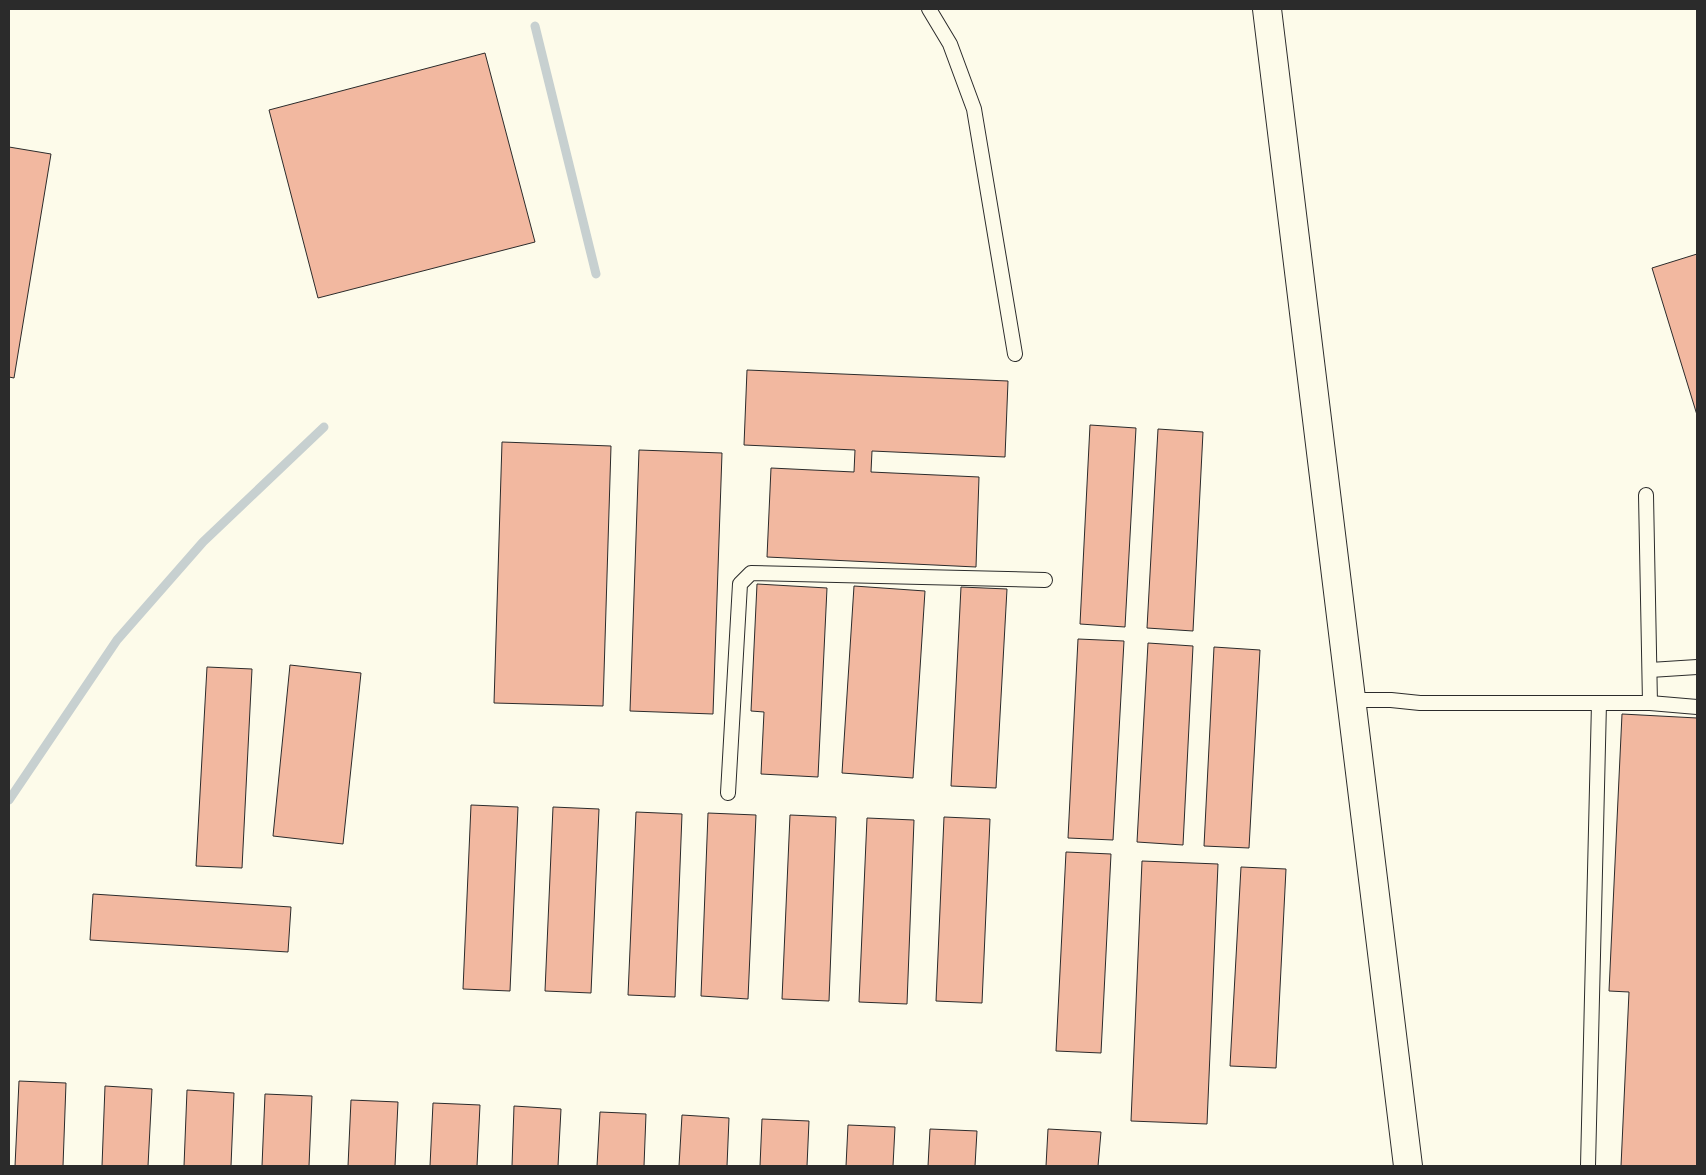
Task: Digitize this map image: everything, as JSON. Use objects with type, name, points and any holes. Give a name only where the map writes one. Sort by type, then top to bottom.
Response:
[{"type":"street","points":[[1267,9],[1408,1166]]},
{"type":"lane","points":[[929,9],[950,44],[974,109],[1015,354]]},
{"type":"lane","points":[[1646,495],[1650,703]]},
{"type":"lane","points":[[728,793],[740,584],[751,574],[1045,580]]},
{"type":"lane","points":[[1650,670],[1697,667]]},
{"type":"lane","points":[[1351,700],[1391,700],[1420,703],[1650,703],[1697,706]]},
{"type":"lane","points":[[1588,1166],[1599,703]]},
{"type":"building","points":[[485,53],[535,242],[318,298],[269,110]]},
{"type":"building","points":[[9,147],[51,154],[14,378],[9,377]]},
{"type":"building","points":[[1697,254],[1697,415],[1652,268]]},
{"type":"building","points":[[747,370],[1008,381],[1005,457],[872,451],[871,472],[979,477],[976,567],[767,557],[771,468],[854,472],[855,450],[744,445]]},
{"type":"building","points":[[1090,425],[1136,428],[1125,627],[1080,624]]},
{"type":"building","points":[[1158,429],[1203,432],[1193,631],[1147,628]]},
{"type":"building","points":[[502,442],[611,446],[603,706],[494,703]]},
{"type":"building","points":[[639,450],[722,453],[713,714],[630,711]]},
{"type":"building","points":[[757,584],[827,588],[818,777],[761,774],[764,712],[751,711]]},
{"type":"building","points":[[854,586],[925,591],[913,778],[842,773]]},
{"type":"building","points":[[961,587],[1007,589],[996,788],[951,786]]},
{"type":"building","points":[[1078,639],[1124,641],[1113,840],[1068,838]]},
{"type":"building","points":[[1148,643],[1193,646],[1183,845],[1137,842]]},
{"type":"building","points":[[1214,647],[1260,650],[1249,848],[1204,846]]},
{"type":"building","points":[[290,665],[361,673],[343,844],[273,836]]},
{"type":"building","points":[[207,667],[252,669],[242,868],[196,866]]},
{"type":"building","points":[[1622,714],[1697,718],[1697,1166],[1621,1166],[1629,992],[1609,991]]},
{"type":"building","points":[[471,805],[518,807],[510,991],[463,989]]},
{"type":"building","points":[[553,807],[599,809],[591,993],[545,991]]},
{"type":"building","points":[[636,812],[682,814],[675,997],[628,995]]},
{"type":"building","points":[[708,813],[756,815],[748,999],[701,996]]},
{"type":"building","points":[[790,815],[836,817],[829,1001],[782,999]]},
{"type":"building","points":[[944,817],[990,819],[982,1003],[936,1001]]},
{"type":"building","points":[[867,818],[914,820],[907,1004],[859,1002]]},
{"type":"building","points":[[1066,852],[1111,854],[1101,1053],[1056,1051]]},
{"type":"building","points":[[1142,861],[1218,864],[1207,1124],[1131,1121]]},
{"type":"building","points":[[1241,867],[1286,869],[1276,1068],[1230,1066]]},
{"type":"building","points":[[93,894],[291,907],[288,952],[90,940]]},
{"type":"building","points":[[19,1081],[66,1083],[63,1166],[15,1166]]},
{"type":"building","points":[[105,1086],[152,1089],[148,1166],[102,1166]]},
{"type":"building","points":[[187,1090],[234,1093],[231,1166],[184,1166]]},
{"type":"building","points":[[265,1094],[312,1096],[309,1166],[262,1166]]},
{"type":"building","points":[[351,1100],[398,1102],[395,1166],[348,1166]]},
{"type":"building","points":[[433,1103],[480,1105],[477,1166],[430,1166]]},
{"type":"building","points":[[514,1106],[561,1109],[558,1166],[512,1166]]},
{"type":"building","points":[[600,1112],[646,1114],[644,1166],[597,1166]]},
{"type":"building","points":[[682,1115],[729,1118],[727,1166],[679,1166]]},
{"type":"building","points":[[762,1119],[809,1121],[807,1166],[760,1166]]},
{"type":"building","points":[[848,1125],[895,1127],[893,1166],[846,1166]]},
{"type":"building","points":[[930,1129],[977,1131],[975,1166],[928,1166]]},
{"type":"building","points":[[1048,1129],[1101,1132],[1098,1166],[1046,1166]]},
{"type":"waterway","points":[[535,26],[596,274]]},
{"type":"waterway","points":[[9,800],[117,640],[203,542],[324,427]]}]
